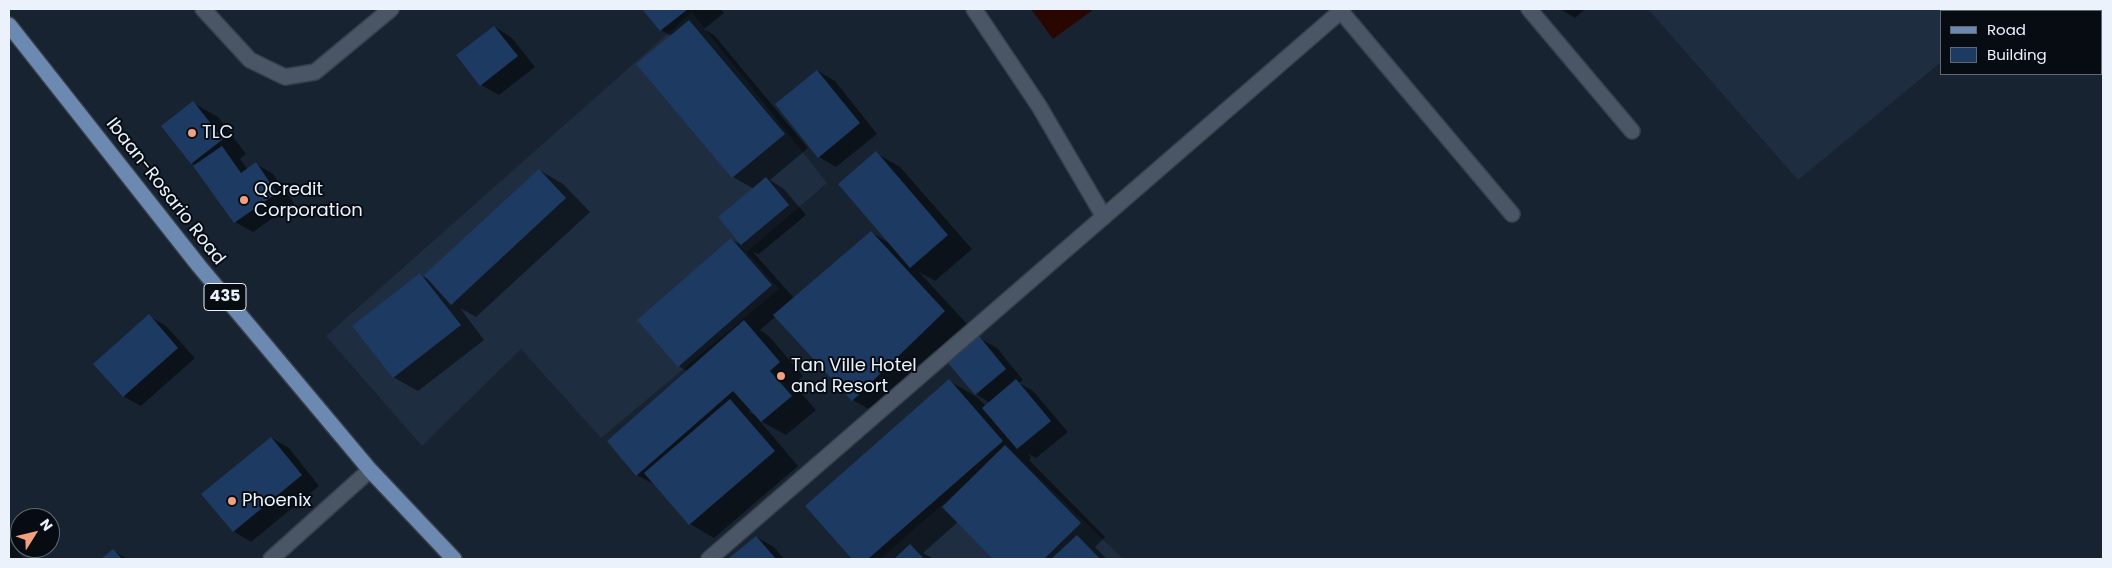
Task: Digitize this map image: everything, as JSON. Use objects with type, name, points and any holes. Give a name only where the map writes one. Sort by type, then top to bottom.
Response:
[{"type":"main road","name":"Ibaan-Rosario Road","points":[[9,25],[200,266],[370,470],[454,559]]},
{"type":"street","points":[[203,9],[250,60],[285,77],[314,72],[391,9]]},
{"type":"street","points":[[974,9],[1039,106],[1104,217]]},
{"type":"street","points":[[1529,9],[1632,130]]},
{"type":"street","points":[[709,559],[1340,10],[1512,214]]},
{"type":"street","points":[[271,559],[370,470]]},
{"type":"shaded area","points":[[1031,9],[1094,9],[1053,39]]},
{"type":"shaded area","points":[[1648,9],[2005,9],[1940,10],[1940,63],[1798,180]]},
{"type":"shaded area","points":[[692,12],[827,183],[747,252],[779,289],[601,438],[521,349],[422,446],[326,336]]},
{"type":"shaded area","points":[[1008,447],[1123,559],[880,559]]},
{"type":"building","points":[[642,9],[688,9],[660,31]]},
{"type":"building","points":[[689,20],[785,134],[732,178],[636,64]]},
{"type":"building","points":[[494,26],[518,56],[480,86],[456,55]]},
{"type":"building","points":[[817,70],[860,123],[818,158],[775,104]]},
{"type":"building","name":"TLC","points":[[193,101],[223,139],[191,164],[161,126]]},
{"type":"building","points":[[222,146],[241,173],[256,162],[277,193],[234,223],[193,166]]},
{"type":"building","points":[[876,151],[948,235],[910,268],[838,184]]},
{"type":"building","points":[[539,169],[566,198],[451,305],[424,275]]},
{"type":"building","points":[[766,177],[789,205],[741,245],[718,217]]},
{"type":"building","points":[[871,231],[945,311],[852,401],[773,315]]},
{"type":"building","points":[[731,238],[772,285],[678,367],[637,320]]},
{"type":"building","points":[[420,273],[461,325],[393,378],[352,326]]},
{"type":"building","points":[[149,314],[178,348],[123,397],[93,364]]},
{"type":"building","points":[[744,320],[780,362],[770,371],[792,396],[761,422],[733,391],[636,476],[607,441]]},
{"type":"building","points":[[979,336],[1006,369],[975,395],[948,363]]},
{"type":"building","points":[[949,379],[1003,441],[868,559],[852,559],[805,506]]},
{"type":"building","points":[[1016,379],[1051,421],[1017,449],[982,408]]},
{"type":"building","points":[[730,399],[775,451],[689,525],[644,473]]},
{"type":"building","points":[[271,437],[302,475],[233,532],[201,494]]},
{"type":"building","points":[[1005,445],[1081,523],[1044,559],[993,559],[942,507]]},
{"type":"building","points":[[1077,535],[1100,559],[1051,559]]},
{"type":"building","points":[[756,536],[776,559],[728,559]]},
{"type":"building","points":[[910,544],[924,559],[894,559]]},
{"type":"building","points":[[113,549],[122,559],[101,559]]},
{"type":"place","name":"TLC","points":[[192,133]]},
{"type":"place","name":"QCredit Corporation","points":[[244,200]]},
{"type":"place","name":"Tan Ville Hotel and Resort","points":[[781,376]]},
{"type":"place","name":"Phoenix","points":[[232,501]]}]
